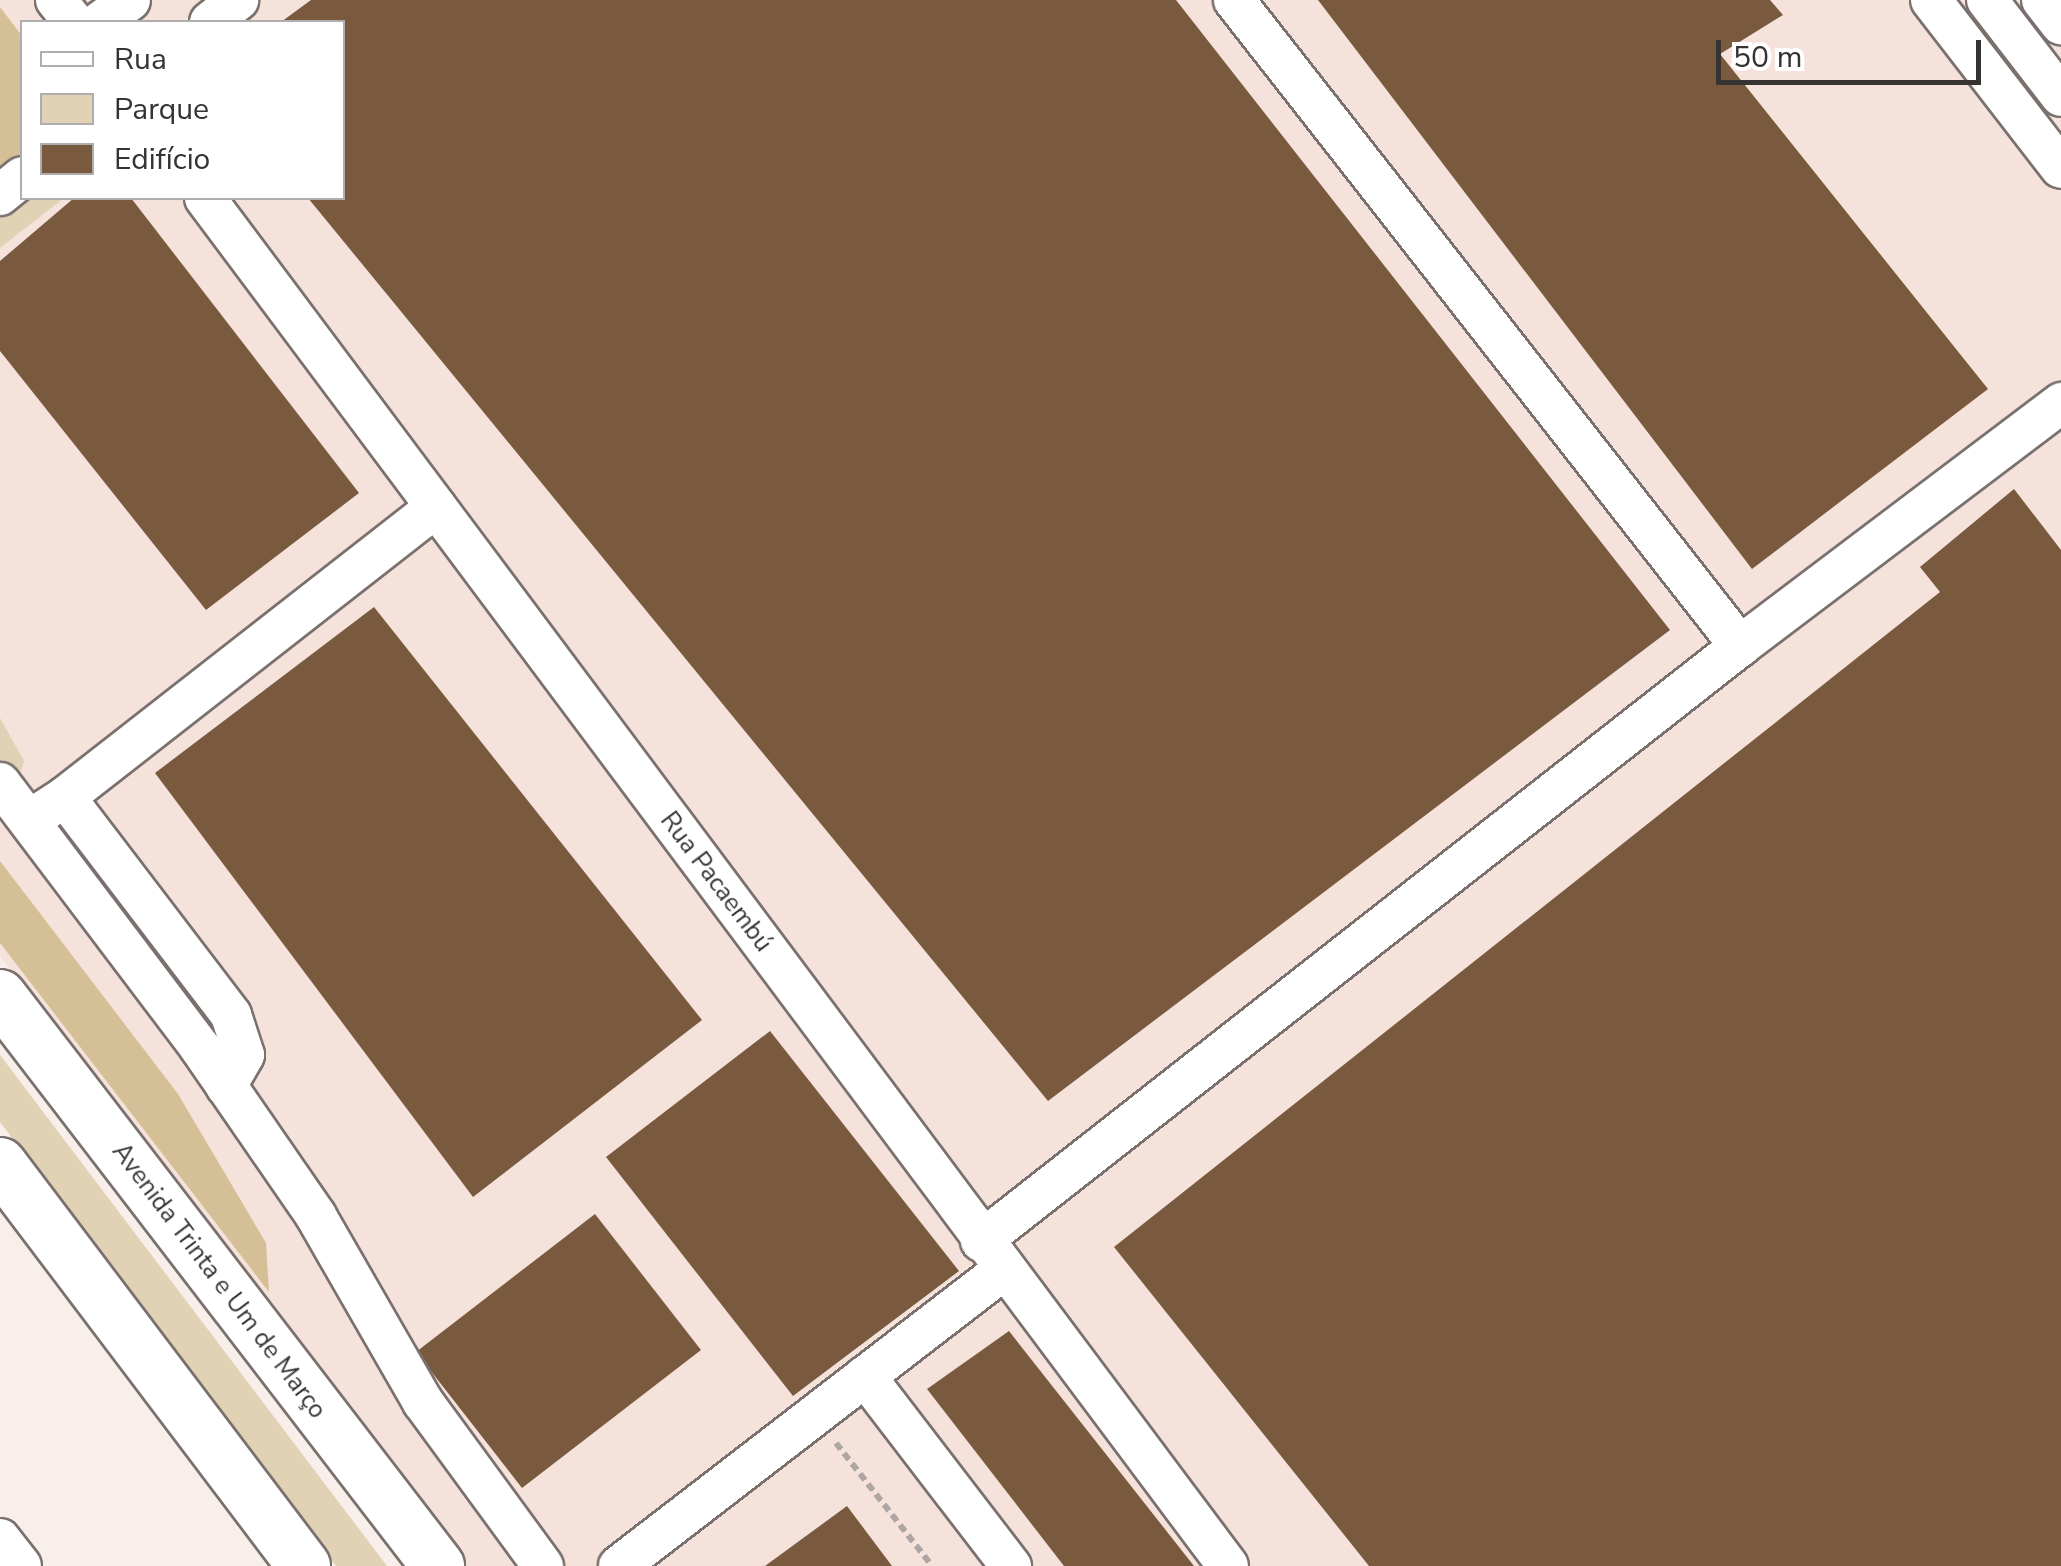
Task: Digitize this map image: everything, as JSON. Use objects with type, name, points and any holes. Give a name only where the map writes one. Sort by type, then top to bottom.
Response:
[{"type":"main road","name":"Avenida Trinta e Um de Março","points":[[0,996],[438,1566]]},
{"type":"main road","points":[[0,1164],[304,1566]]},
{"type":"street","points":[[56,0],[72,20]]},
{"type":"street","points":[[103,20],[130,0]]},
{"type":"street","points":[[213,20],[238,0]]},
{"type":"street","points":[[1234,0],[1740,646]]},
{"type":"street","points":[[1931,0],[2061,168]]},
{"type":"street","points":[[1986,0],[2061,96]]},
{"type":"street","points":[[2042,0],[2061,24]]},
{"type":"street","points":[[0,195],[20,180]]},
{"type":"street","name":"Rua Pacaembú","points":[[206,200],[991,1256],[1228,1566]]},
{"type":"street","points":[[619,1566],[864,1376],[991,1256],[1740,646],[2061,403]]},
{"type":"street","points":[[30,821],[436,507]]},
{"type":"street","points":[[0,783],[226,1086],[316,1216],[423,1402],[542,1566]]},
{"type":"street","points":[[65,797],[231,1015],[244,1055],[226,1086]]},
{"type":"street","points":[[864,1376],[1012,1566]]},
{"type":"street","points":[[0,1538],[21,1566]]},
{"type":"path","points":[[814,1414],[932,1566]]},
{"type":"shaded area","points":[[0,0],[2036,0],[2061,33],[2061,1566],[467,1566],[0,956]]},
{"type":"shaded area","points":[[0,7],[20,33],[20,154],[0,169]]},
{"type":"shaded area","points":[[0,861],[178,1094],[266,1243],[269,1292],[0,943]]},
{"type":"green space","points":[[20,199],[61,200],[0,248],[0,208]]},
{"type":"green space","points":[[0,718],[24,761],[19,778],[0,771]]},
{"type":"green space","points":[[0,1055],[387,1566],[336,1566],[0,1122]]},
{"type":"building","points":[[311,0],[1176,0],[1670,630],[1048,1101],[310,200],[345,200],[345,20],[284,20]]},
{"type":"building","points":[[1318,0],[1770,0],[1783,15],[1720,54],[1988,389],[1752,569]]},
{"type":"building","points":[[72,200],[133,200],[359,493],[206,610],[0,351],[0,261]]},
{"type":"building","points":[[2014,489],[2061,550],[2061,1566],[1369,1566],[1114,1247],[1940,592],[1920,567]]},
{"type":"building","points":[[374,607],[702,1020],[473,1197],[155,773]]},
{"type":"building","points":[[770,1031],[959,1271],[793,1396],[606,1157]]},
{"type":"building","points":[[595,1214],[701,1350],[522,1488],[416,1352]]},
{"type":"building","points":[[1009,1331],[1194,1566],[1064,1566],[927,1389]]},
{"type":"building","points":[[847,1506],[892,1566],[765,1566]]}]
